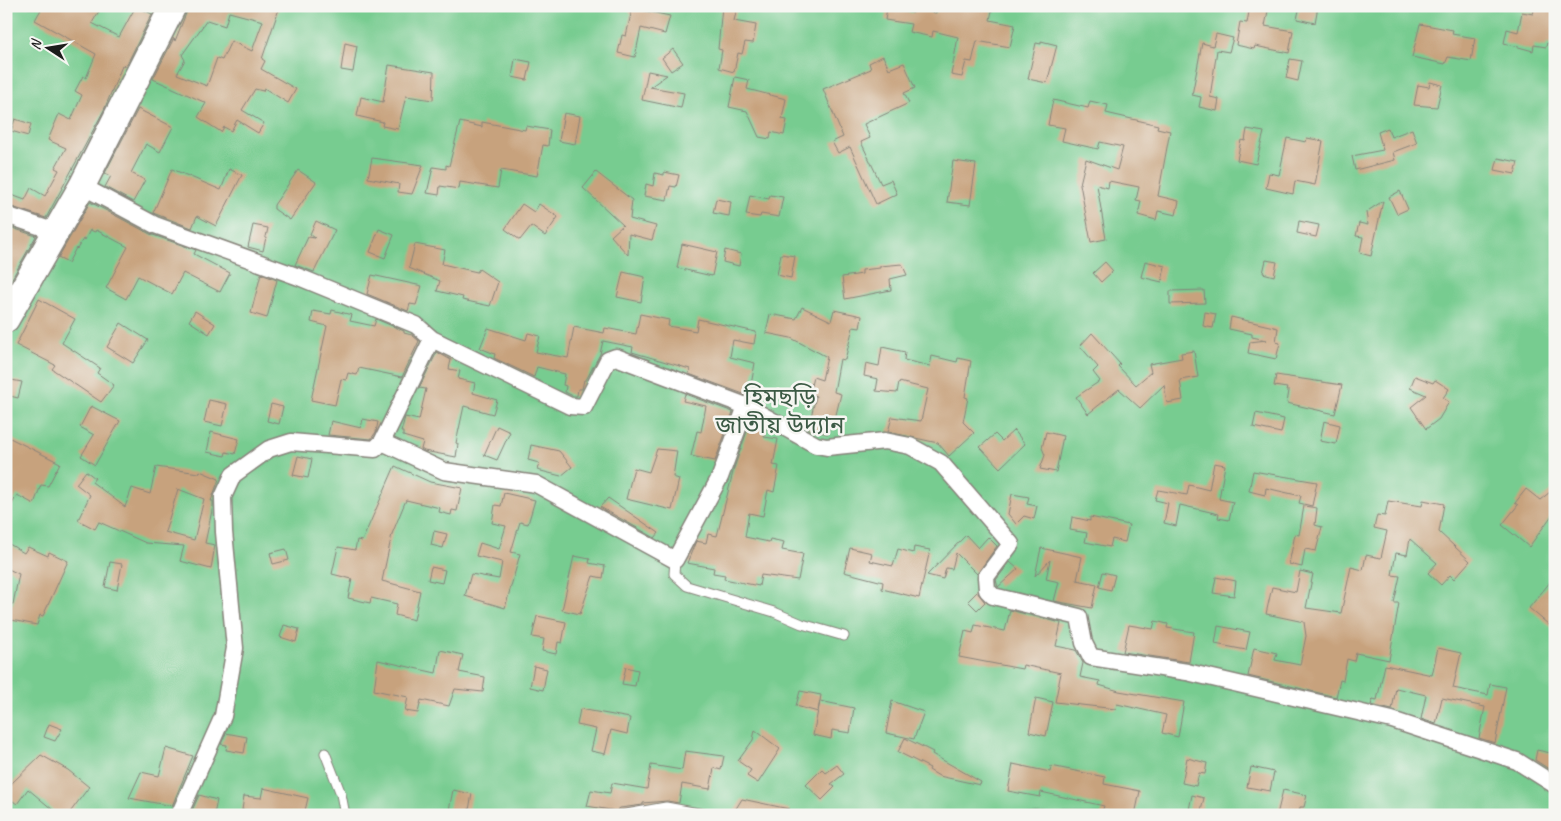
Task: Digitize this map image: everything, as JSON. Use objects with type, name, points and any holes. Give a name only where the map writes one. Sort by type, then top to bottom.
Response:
[{"type":"main road","points":[[6,319],[82,186],[173,6]]},
{"type":"street","points":[[82,186],[155,225],[299,277],[416,325],[432,339],[570,406],[584,407],[608,360],[616,357],[746,406],[816,445],[827,447],[885,441],[898,442],[942,463],[1011,544],[986,577],[987,590],[992,596],[1079,617],[1084,644],[1091,657],[1187,672],[1392,720],[1517,761],[1555,785]]},
{"type":"street","points":[[6,214],[56,232]]},
{"type":"street","points":[[179,815],[223,716],[235,648],[224,532],[223,497],[233,475],[269,449],[291,442],[375,449],[382,442],[432,339]]},
{"type":"street","points":[[382,442],[444,471],[536,484],[675,560],[720,477],[746,406]]},
{"type":"lane","points":[[675,560],[674,574],[687,586],[774,612],[802,624],[844,636]]},
{"type":"lane","points":[[325,753],[340,794],[345,815]]},
{"type":"lane","points":[[621,815],[666,807],[710,815]]},
{"type":"green space","name":"হিমছড়ি জাতীয় উদ্যান","points":[[6,6],[1555,6],[1555,815],[6,815]]},
{"type":"building","points":[[43,6],[102,6],[92,23],[119,37],[136,6],[152,14],[127,64],[122,66],[104,110],[46,218],[6,205],[6,193],[25,200],[31,188],[45,196],[59,170],[55,168],[66,148],[48,140],[59,114],[71,120],[82,95],[75,91],[83,76],[86,78],[96,54],[35,20]]},
{"type":"building","points":[[189,6],[280,6],[262,59],[265,61],[261,69],[296,89],[288,103],[264,88],[263,91],[255,89],[242,110],[264,123],[258,133],[237,120],[231,131],[224,127],[221,132],[198,117],[206,103],[153,79],[174,38],[175,41]],"holes":[[[229,12],[263,21],[252,51],[231,41],[222,60],[217,58],[207,86],[177,74],[185,60],[182,55],[207,20],[225,26]]]},
{"type":"building","points":[[722,6],[737,8],[734,21],[756,25],[753,43],[745,42],[742,54],[738,53],[734,72],[719,68],[722,50],[718,49]]},
{"type":"building","points":[[937,6],[993,6],[990,20],[1015,25],[1010,47],[977,41],[972,62],[966,61],[962,77],[951,75],[958,37],[933,31],[932,37],[909,32],[911,24],[885,20],[887,8],[913,13],[914,9],[936,13]]},
{"type":"building","points":[[1250,6],[1269,6],[1265,26],[1293,31],[1289,53],[1255,46],[1254,49],[1236,45],[1240,22],[1247,23]]},
{"type":"building","points":[[1300,6],[1318,6],[1315,23],[1297,19]]},
{"type":"building","points":[[1535,6],[1555,6],[1555,45],[1547,43],[1546,47],[1534,45],[1533,51],[1504,43],[1507,29],[1518,32],[1522,12],[1533,14]]},
{"type":"building","points":[[627,7],[670,16],[665,34],[641,28],[635,57],[618,53],[622,35],[626,36],[631,14]]},
{"type":"building","points":[[1420,24],[1453,30],[1452,34],[1475,38],[1471,61],[1448,57],[1445,64],[1412,57]]},
{"type":"building","points":[[1216,34],[1233,38],[1229,52],[1217,50],[1210,97],[1219,99],[1217,111],[1199,107],[1201,97],[1192,95],[1202,43],[1213,46]]},
{"type":"building","points":[[1041,41],[1057,45],[1047,83],[1028,79],[1036,43],[1041,44]]},
{"type":"building","points":[[345,43],[357,46],[353,72],[341,70]]},
{"type":"building","points":[[673,49],[683,63],[671,71],[662,58]]},
{"type":"building","points":[[883,56],[889,69],[904,63],[915,88],[904,93],[909,103],[864,124],[870,138],[861,142],[881,184],[891,180],[897,194],[876,204],[850,147],[838,153],[832,142],[843,137],[823,89],[871,69],[869,63]]},
{"type":"building","points":[[515,59],[531,62],[527,80],[512,77]]},
{"type":"building","points":[[1290,59],[1302,61],[1298,81],[1286,78]]},
{"type":"building","points":[[389,65],[434,72],[433,100],[406,96],[398,129],[382,126],[383,122],[357,116],[361,97],[383,102]]},
{"type":"building","points":[[648,71],[667,75],[650,87],[684,93],[681,108],[642,100]]},
{"type":"building","points":[[735,77],[749,80],[747,89],[786,99],[782,119],[787,120],[784,135],[771,132],[770,139],[759,137],[747,111],[729,107]]},
{"type":"building","points":[[1430,82],[1442,85],[1437,107],[1414,105],[1418,85],[1429,87]]},
{"type":"building","points":[[1053,100],[1088,108],[1090,101],[1108,105],[1106,113],[1158,125],[1157,128],[1170,131],[1158,196],[1179,201],[1176,215],[1158,211],[1156,220],[1138,215],[1141,201],[1136,200],[1139,187],[1109,181],[1108,188],[1097,185],[1106,239],[1091,242],[1080,184],[1086,159],[1117,170],[1123,147],[1100,142],[1098,149],[1062,141],[1065,128],[1048,125]]},
{"type":"building","points":[[138,109],[173,127],[160,152],[146,144],[131,173],[145,180],[133,202],[105,187],[111,176],[105,173]]},
{"type":"building","points":[[564,113],[580,116],[575,144],[559,141]]},
{"type":"building","points":[[15,119],[31,124],[28,136],[11,131]]},
{"type":"building","points":[[460,122],[482,127],[482,122],[525,130],[526,126],[550,130],[548,146],[543,145],[537,176],[501,170],[498,188],[460,182],[459,189],[440,186],[439,195],[427,193],[433,167],[446,169],[446,165],[449,166]]},
{"type":"building","points":[[1388,128],[1391,137],[1412,129],[1417,143],[1393,152],[1395,160],[1355,170],[1352,156],[1383,150],[1378,132]]},
{"type":"building","points":[[1247,129],[1264,132],[1256,164],[1237,160],[1241,140],[1245,141]]},
{"type":"building","points":[[1287,138],[1306,142],[1307,138],[1323,141],[1315,185],[1295,181],[1293,194],[1266,188],[1269,173],[1279,175]]},
{"type":"building","points":[[372,158],[423,165],[412,194],[398,192],[399,184],[368,178]]},
{"type":"building","points":[[1498,158],[1518,162],[1515,174],[1495,170]]},
{"type":"building","points":[[953,161],[976,164],[970,205],[947,202]]},
{"type":"building","points":[[172,169],[221,190],[229,169],[242,175],[216,226],[197,216],[192,228],[153,213]]},
{"type":"building","points":[[298,170],[316,182],[290,220],[274,209],[274,205]]},
{"type":"building","points":[[596,172],[632,200],[630,219],[656,226],[652,240],[629,234],[628,255],[611,236],[623,225],[583,188]]},
{"type":"building","points":[[664,172],[679,175],[676,187],[670,186],[667,200],[644,196],[646,184],[653,186],[655,173],[664,175]]},
{"type":"building","points":[[1400,191],[1408,209],[1397,214],[1389,197]]},
{"type":"building","points":[[750,195],[769,199],[770,195],[783,197],[779,217],[761,214],[760,217],[746,215]]},
{"type":"building","points":[[716,199],[731,202],[729,216],[713,213]]},
{"type":"building","points":[[1383,201],[1371,256],[1360,253],[1363,237],[1356,236],[1359,223],[1368,225],[1366,212]]},
{"type":"building","points":[[90,202],[150,234],[196,250],[194,254],[230,273],[220,292],[183,273],[172,294],[138,276],[126,299],[106,288],[128,247],[96,230],[95,232],[90,230],[85,240],[83,239],[76,248],[68,263],[58,258]]},
{"type":"building","points":[[522,204],[534,212],[539,204],[558,217],[545,236],[531,226],[520,240],[505,229]]},
{"type":"building","points":[[316,221],[335,230],[314,272],[295,265],[308,237],[315,238],[310,234]]},
{"type":"building","points":[[1299,221],[1319,225],[1316,237],[1297,233]]},
{"type":"building","points":[[253,225],[268,228],[263,251],[248,247]]},
{"type":"building","points":[[6,226],[36,236],[10,282],[6,281]]},
{"type":"building","points":[[379,229],[394,235],[385,258],[370,252]]},
{"type":"building","points":[[415,244],[445,250],[442,264],[477,272],[479,269],[498,282],[490,306],[462,300],[463,297],[437,291],[440,281],[409,268]]},
{"type":"building","points":[[682,244],[717,252],[712,276],[677,268]]},
{"type":"building","points":[[725,250],[741,254],[739,266],[723,262]]},
{"type":"building","points":[[781,254],[795,256],[791,278],[777,275]]},
{"type":"building","points":[[1266,260],[1277,262],[1274,276],[1263,273]]},
{"type":"building","points":[[1145,261],[1165,266],[1162,282],[1141,277]]},
{"type":"building","points":[[1105,262],[1113,271],[1101,282],[1093,273]]},
{"type":"building","points":[[902,264],[907,275],[890,279],[891,290],[845,299],[842,277],[862,274],[862,270],[880,268],[880,266]]},
{"type":"building","points":[[623,272],[645,277],[641,302],[617,297]]},
{"type":"building","points":[[261,274],[277,280],[267,318],[251,313]]},
{"type":"building","points":[[372,275],[422,286],[416,305],[410,304],[408,311],[367,294]]},
{"type":"building","points":[[1204,290],[1205,303],[1170,304],[1170,291]]},
{"type":"building","points":[[39,299],[75,319],[62,343],[100,368],[97,373],[114,385],[101,402],[52,369],[55,365],[16,345]]},
{"type":"building","points":[[802,307],[831,321],[834,310],[862,316],[860,328],[853,327],[845,360],[840,359],[834,392],[841,394],[834,423],[831,422],[828,434],[808,429],[816,396],[809,394],[813,377],[822,380],[827,357],[791,338],[766,333],[770,314],[796,319]]},
{"type":"building","points":[[332,310],[352,315],[350,321],[374,326],[376,319],[412,335],[419,341],[402,377],[359,368],[357,375],[348,373],[346,380],[341,379],[335,405],[311,400],[327,326],[311,322],[313,311],[331,314]]},
{"type":"building","points":[[195,311],[215,324],[209,334],[189,321]]},
{"type":"building","points":[[1205,312],[1216,314],[1213,328],[1203,326]]},
{"type":"building","points":[[640,314],[669,320],[668,326],[696,331],[698,319],[756,332],[754,344],[733,340],[730,357],[755,363],[749,396],[689,374],[690,369],[632,352],[633,347],[603,341],[600,354],[586,380],[584,380],[582,389],[578,389],[577,396],[573,396],[565,392],[566,386],[563,385],[565,374],[537,367],[534,377],[494,358],[495,354],[480,348],[488,328],[526,340],[528,333],[540,336],[536,352],[568,358],[574,327],[604,333],[605,328],[636,334]]},
{"type":"building","points":[[1231,317],[1278,328],[1276,342],[1280,343],[1276,359],[1248,353],[1250,342],[1266,340],[1252,337],[1252,334],[1229,329]]},
{"type":"building","points":[[121,323],[148,340],[133,363],[107,347]]},
{"type":"building","points":[[1092,333],[1136,385],[1151,372],[1149,364],[1182,358],[1181,353],[1194,351],[1198,377],[1180,380],[1183,400],[1167,403],[1164,385],[1140,408],[1119,389],[1088,414],[1076,397],[1100,381],[1093,372],[1098,367],[1080,346]]},
{"type":"building","points":[[882,347],[905,352],[904,360],[930,366],[932,356],[957,362],[958,358],[971,361],[965,397],[968,398],[963,422],[974,433],[949,456],[938,443],[888,432],[892,417],[921,421],[928,389],[899,382],[897,393],[876,391],[878,379],[864,376],[866,363],[879,366]]},
{"type":"building","points":[[437,352],[451,360],[449,369],[460,371],[458,379],[475,383],[473,393],[497,400],[493,414],[464,406],[456,443],[458,444],[456,457],[424,451],[421,449],[423,442],[403,436],[403,432],[401,432],[405,417],[419,420],[426,389],[419,388]]},
{"type":"building","points":[[1276,375],[1342,385],[1335,414],[1287,403],[1289,391],[1286,391],[1287,388],[1274,386]]},
{"type":"building","points":[[1415,376],[1433,383],[1435,380],[1449,389],[1443,398],[1449,402],[1439,419],[1426,429],[1411,407],[1426,395],[1410,388]]},
{"type":"building","points":[[6,379],[22,382],[18,398],[6,395]]},
{"type":"building","points":[[685,394],[733,412],[715,461],[691,456],[697,431],[701,432],[706,406],[683,401]]},
{"type":"building","points":[[209,400],[227,404],[222,426],[204,422]]},
{"type":"building","points":[[271,404],[283,407],[279,424],[267,421]]},
{"type":"building","points":[[91,406],[120,421],[95,465],[81,456],[94,435],[80,427]]},
{"type":"building","points":[[1256,413],[1284,419],[1281,433],[1253,427]]},
{"type":"building","points":[[363,419],[378,422],[376,432],[371,439],[328,435],[331,421],[361,428]]},
{"type":"building","points":[[751,420],[766,428],[764,437],[778,439],[773,465],[779,466],[774,492],[768,490],[763,516],[749,513],[745,537],[769,542],[770,539],[784,542],[782,550],[803,554],[798,580],[761,575],[759,586],[724,579],[725,575],[713,573],[714,568],[687,563],[696,541],[706,543],[708,534],[717,536],[734,468]]},
{"type":"building","points":[[1324,421],[1340,425],[1336,444],[1320,441]]},
{"type":"building","points":[[497,426],[510,432],[497,460],[484,455]]},
{"type":"building","points":[[1014,430],[1025,444],[1000,468],[980,447],[995,434],[1002,441]]},
{"type":"building","points":[[211,432],[239,439],[235,454],[226,452],[225,456],[207,452]]},
{"type":"building","points":[[1046,432],[1063,436],[1056,472],[1040,469],[1045,455],[1042,448]]},
{"type":"building","points":[[6,436],[60,463],[48,486],[41,485],[34,504],[17,495],[6,515]]},
{"type":"building","points":[[531,445],[559,451],[572,467],[561,476],[537,470],[539,463],[528,460]]},
{"type":"building","points":[[657,449],[677,451],[673,477],[679,479],[672,510],[626,499],[634,468],[649,472]]},
{"type":"building","points":[[298,456],[312,459],[308,478],[293,475]]},
{"type":"building","points":[[1214,463],[1225,465],[1219,499],[1233,502],[1229,520],[1218,518],[1219,514],[1180,505],[1176,526],[1164,523],[1168,503],[1155,500],[1158,490],[1187,495],[1189,485],[1209,490]]},
{"type":"building","points":[[395,466],[430,482],[462,488],[457,511],[452,510],[451,515],[439,512],[440,508],[406,500],[392,534],[382,581],[420,591],[414,620],[395,615],[397,604],[371,598],[370,603],[348,598],[352,579],[332,574],[338,547],[355,550],[357,540],[362,541]]},
{"type":"building","points":[[156,467],[199,473],[200,471],[219,479],[211,501],[213,501],[213,506],[205,543],[215,545],[211,569],[180,561],[184,546],[146,543],[99,522],[95,529],[78,520],[90,495],[76,484],[86,471],[95,478],[92,482],[125,507],[132,488],[150,494]],"holes":[[[178,489],[204,499],[194,540],[165,532]]]},
{"type":"building","points":[[1253,471],[1317,482],[1312,506],[1299,503],[1301,496],[1266,488],[1265,495],[1249,491]]},
{"type":"building","points":[[1555,488],[1555,511],[1529,547],[1502,525],[1518,505],[1515,503],[1526,489],[1540,500]]},
{"type":"building","points":[[504,493],[535,500],[528,524],[520,522],[511,552],[520,554],[505,608],[465,596],[471,574],[499,579],[502,562],[476,556],[480,543],[499,549],[506,526],[492,523],[495,505],[501,506]]},
{"type":"building","points":[[1012,494],[1029,497],[1027,504],[1037,506],[1034,519],[1024,516],[1016,524],[1008,514]]},
{"type":"building","points":[[608,498],[659,533],[655,538],[600,507]]},
{"type":"building","points":[[1423,500],[1444,504],[1439,532],[1470,561],[1454,579],[1450,575],[1441,585],[1428,573],[1437,563],[1410,539],[1407,555],[1396,553],[1392,575],[1400,576],[1394,603],[1399,603],[1389,660],[1356,653],[1354,661],[1347,659],[1343,681],[1340,680],[1336,697],[1248,676],[1254,648],[1277,653],[1275,660],[1300,665],[1306,636],[1304,622],[1266,614],[1272,587],[1296,592],[1300,571],[1313,574],[1306,608],[1341,613],[1351,567],[1363,570],[1366,555],[1381,558],[1387,531],[1374,528],[1377,515],[1385,516],[1388,501],[1422,506]]},
{"type":"building","points":[[1304,506],[1317,508],[1315,525],[1322,527],[1316,551],[1305,549],[1302,567],[1289,564],[1295,534],[1299,535]]},
{"type":"building","points":[[1072,517],[1090,521],[1090,517],[1129,525],[1125,542],[1112,539],[1110,547],[1085,542],[1087,533],[1070,530]]},
{"type":"building","points":[[434,531],[447,534],[443,548],[431,545]]},
{"type":"building","points":[[966,535],[978,548],[988,537],[997,546],[977,574],[956,553],[952,569],[946,568],[943,579],[927,575]]},
{"type":"building","points":[[6,542],[24,553],[28,547],[48,556],[49,552],[68,561],[43,616],[40,615],[37,625],[6,619],[6,603],[13,604],[19,574],[6,568]]},
{"type":"building","points":[[914,547],[930,550],[919,598],[882,589],[883,582],[844,572],[850,548],[872,553],[870,561],[893,566],[898,549],[913,553]]},
{"type":"building","points":[[1041,548],[1082,557],[1077,580],[1097,584],[1092,608],[1054,601],[1059,582],[1046,579],[1050,560],[1035,576]]},
{"type":"building","points":[[286,549],[289,560],[273,564],[270,553]]},
{"type":"building","points":[[574,556],[590,559],[589,563],[605,566],[603,578],[593,576],[580,614],[562,610]]},
{"type":"building","points":[[110,562],[122,564],[117,590],[105,587]]},
{"type":"building","points":[[1010,562],[1018,569],[998,587],[996,580]]},
{"type":"building","points":[[431,567],[445,570],[442,583],[428,580]]},
{"type":"building","points":[[1103,572],[1115,575],[1111,590],[1099,587]]},
{"type":"building","points":[[1555,576],[1555,630],[1529,608]]},
{"type":"building","points":[[1216,577],[1236,581],[1234,596],[1213,593]]},
{"type":"building","points":[[977,592],[985,602],[977,610],[968,601]]},
{"type":"building","points":[[1010,610],[1061,623],[1056,646],[1076,650],[1083,663],[1080,677],[1100,681],[1099,685],[1119,691],[1184,702],[1178,737],[1162,733],[1166,715],[1117,704],[1116,709],[1055,702],[1061,673],[1023,665],[1022,669],[959,657],[965,631],[973,633],[975,625],[1005,631]]},
{"type":"building","points":[[537,616],[566,622],[562,643],[558,642],[556,654],[542,651],[544,639],[532,637]]},
{"type":"building","points":[[1155,621],[1168,624],[1167,628],[1194,632],[1189,662],[1123,652],[1129,625],[1153,629]]},
{"type":"building","points":[[284,625],[299,629],[296,642],[280,637]]},
{"type":"building","points":[[1218,626],[1250,632],[1246,650],[1215,644]]},
{"type":"building","points":[[1438,648],[1461,653],[1453,688],[1488,695],[1490,684],[1506,687],[1495,743],[1479,738],[1485,707],[1442,698],[1436,724],[1421,719],[1426,695],[1396,688],[1392,710],[1371,705],[1373,699],[1377,700],[1385,665],[1432,675]]},
{"type":"building","points":[[440,650],[463,655],[459,672],[485,677],[483,692],[455,689],[449,706],[421,700],[418,713],[405,711],[408,697],[374,690],[378,660],[436,673]]},
{"type":"building","points":[[534,666],[547,669],[543,690],[530,687]]},
{"type":"building","points":[[626,667],[638,670],[635,686],[622,684]]},
{"type":"building","points":[[800,691],[821,695],[818,712],[796,706]]},
{"type":"building","points":[[1036,698],[1053,702],[1046,736],[1029,732]]},
{"type":"building","points":[[820,701],[854,708],[850,733],[832,730],[831,739],[813,735]]},
{"type":"building","points":[[892,701],[924,712],[914,739],[886,733]]},
{"type":"building","points":[[580,709],[630,718],[627,734],[611,730],[605,754],[591,751],[596,729],[577,725]]},
{"type":"building","points":[[49,724],[62,729],[55,741],[44,737]]},
{"type":"building","points":[[755,730],[780,749],[758,783],[747,776],[751,770],[738,761],[753,740]]},
{"type":"building","points":[[226,733],[247,737],[244,753],[226,750],[227,745],[221,744]]},
{"type":"building","points":[[905,738],[933,752],[932,754],[981,782],[980,785],[939,776],[929,770],[930,768],[898,752]]},
{"type":"building","points":[[166,748],[193,756],[172,806],[129,798],[141,772],[159,776]]},
{"type":"building","points":[[1537,750],[1555,754],[1555,773],[1535,760]]},
{"type":"building","points":[[685,751],[724,756],[721,770],[714,768],[710,789],[682,784],[679,803],[667,801],[643,803],[643,805],[620,808],[616,811],[587,806],[591,790],[610,793],[612,783],[647,789],[651,765],[682,770]]},
{"type":"building","points":[[41,755],[68,770],[89,787],[68,815],[59,815],[28,789],[17,804],[6,796],[6,792],[12,783]]},
{"type":"building","points":[[1187,758],[1207,763],[1205,774],[1199,773],[1196,786],[1182,783]]},
{"type":"building","points":[[1013,764],[1050,772],[1051,766],[1105,777],[1104,784],[1140,791],[1135,815],[1101,815],[1104,806],[1041,792],[1040,797],[1008,791]]},
{"type":"building","points":[[837,765],[844,774],[831,784],[835,787],[822,800],[806,785],[822,769],[826,773]]},
{"type":"building","points":[[1251,767],[1274,772],[1270,791],[1247,787]]},
{"type":"building","points":[[263,788],[308,798],[304,815],[290,812],[290,815],[270,815],[242,810],[244,796],[261,798]]},
{"type":"building","points":[[453,790],[472,794],[468,815],[448,815]]},
{"type":"building","points":[[1283,790],[1307,795],[1304,807],[1300,807],[1299,815],[1277,815]]},
{"type":"building","points":[[199,795],[217,800],[214,815],[190,815]]},
{"type":"building","points":[[1192,795],[1204,798],[1200,815],[1188,815]]},
{"type":"building","points":[[742,799],[789,809],[789,815],[732,815]]}]
